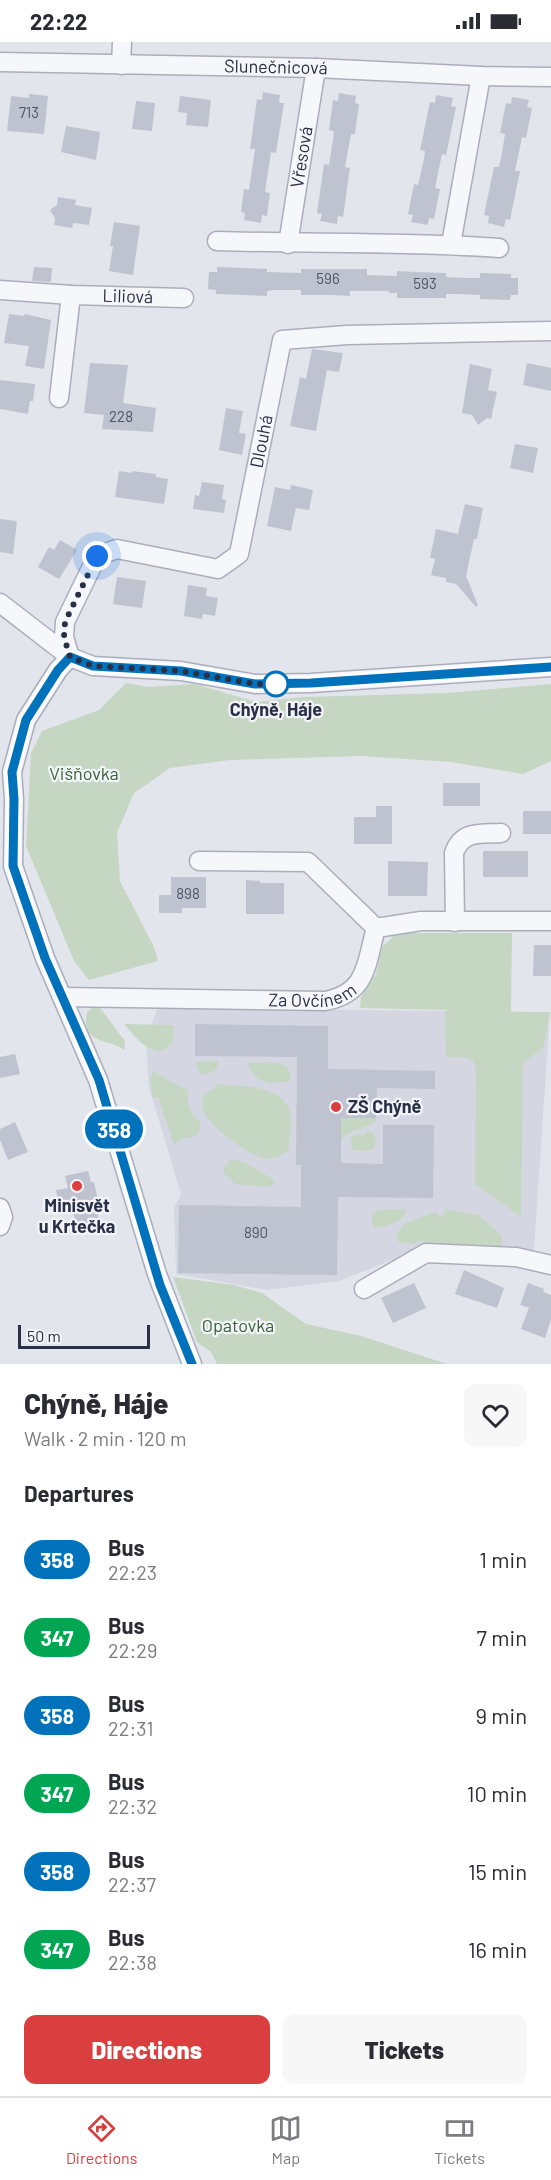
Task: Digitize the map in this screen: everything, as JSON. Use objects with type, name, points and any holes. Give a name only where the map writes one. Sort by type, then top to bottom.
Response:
[{"type":"street","points":[[121,65],[122,42]]},
{"type":"street","name":"Slunečnicová","points":[[0,62],[551,77]]},
{"type":"street","name":"Vřesová","points":[[288,244],[316,69]]},
{"type":"street","points":[[451,244],[481,76]]},
{"type":"street","points":[[217,241],[288,244],[451,244],[499,248]]},
{"type":"street","name":"Liliová","points":[[0,290],[71,295],[184,298]]},
{"type":"street","points":[[59,398],[71,295]]},
{"type":"street","name":"Dlouhá","points":[[70,657],[64,637],[65,622],[97,556],[117,549],[218,568],[239,554],[282,340],[347,335],[551,331]]},
{"type":"street","points":[[0,603],[70,657],[93,666],[181,671],[255,684],[311,683],[551,668]]},
{"type":"street","points":[[70,657],[58,670],[26,720],[6,787],[14,799],[13,866],[45,958],[99,1080],[160,1285],[192,1364]]},
{"type":"street","points":[[455,922],[454,853],[458,843],[464,837],[474,834],[501,833]]},
{"type":"street","points":[[199,861],[308,862],[376,928],[421,921],[551,921]]},
{"type":"street","name":"Za Ovčínem","points":[[63,997],[325,1001],[340,998],[357,987],[363,976],[376,928]]},
{"type":"street","points":[[0,1208],[3,1217],[0,1226]]},
{"type":"street","points":[[364,1289],[426,1253],[516,1257],[550,1264]]},
{"type":"shaded area","points":[[158,1008],[550,1012],[534,1250],[425,1247],[339,1281],[267,1290],[176,1274],[174,1208],[181,1194],[149,1087],[148,1075],[146,1038]]},
{"type":"green space","name":"Višňovka","points":[[126,683],[148,687],[195,684],[256,702],[303,697],[447,693],[551,684],[551,761],[523,774],[451,762],[361,756],[230,760],[170,768],[134,793],[117,833],[120,881],[154,947],[158,961],[89,980],[74,961],[26,846],[31,753],[42,731],[99,710]]},
{"type":"green space","points":[[397,933],[512,933],[511,1012],[550,1012],[543,1048],[523,1063],[521,1217],[475,1184],[476,1069],[473,1061],[463,1057],[446,1057],[445,1011],[448,1010],[360,1008],[361,997],[376,974],[382,947]]},
{"type":"green space","points":[[97,1004],[125,1041],[124,1050],[92,1036],[88,1031],[87,1012]]},
{"type":"green space","points":[[124,1024],[174,1025],[173,1042],[164,1050],[158,1051],[146,1047]]},
{"type":"green space","points":[[219,1061],[216,1070],[205,1075],[199,1072],[195,1062]]},
{"type":"green space","points":[[269,1062],[283,1065],[290,1073],[290,1081],[276,1083],[259,1079],[254,1076],[248,1063]]},
{"type":"green space","points":[[153,1070],[188,1090],[190,1108],[200,1122],[200,1130],[196,1136],[183,1139],[174,1145],[158,1097],[153,1097],[150,1079]]},
{"type":"green space","points":[[219,1084],[260,1089],[280,1097],[286,1103],[291,1116],[289,1150],[282,1155],[267,1159],[251,1153],[221,1132],[203,1110],[203,1095]]},
{"type":"green space","points":[[341,1118],[376,1118],[376,1121],[350,1132],[341,1139]]},
{"type":"green space","points":[[368,1131],[374,1133],[376,1142],[374,1148],[367,1151],[353,1150],[350,1139],[355,1135],[364,1135]]},
{"type":"green space","points":[[231,1159],[243,1162],[275,1180],[273,1185],[268,1187],[235,1184],[224,1173],[224,1167]]},
{"type":"green space","points":[[402,1209],[407,1211],[397,1221],[388,1226],[374,1227],[372,1214],[378,1210]]},
{"type":"green space","points":[[445,1209],[479,1215],[502,1236],[502,1249],[425,1247],[425,1240],[412,1244],[398,1242],[396,1234],[404,1224],[435,1212],[442,1218]]},
{"type":"green space","name":"Opatovka","points":[[173,1277],[234,1285],[262,1293],[306,1324],[361,1336],[447,1364],[217,1364],[211,1352],[197,1342]]},
{"type":"building","points":[[263,92],[280,95],[279,103],[284,103],[276,153],[271,152],[265,192],[270,193],[267,216],[262,215],[261,223],[244,220],[245,213],[241,212],[244,189],[249,190],[255,149],[250,149],[257,99],[262,100]]},
{"type":"building","points":[[339,93],[356,96],[355,103],[359,104],[355,134],[351,134],[345,167],[350,168],[343,217],[338,216],[337,224],[320,221],[322,214],[317,213],[324,164],[329,165],[333,139],[334,131],[329,130],[333,100],[338,101]]},
{"type":"building","points":[[29,94],[48,96],[44,134],[7,131],[11,96],[29,98]]},
{"type":"building","points":[[436,95],[453,98],[451,106],[456,107],[446,155],[442,154],[435,188],[440,189],[434,219],[429,218],[428,225],[411,222],[413,215],[408,214],[414,184],[418,185],[424,159],[425,151],[420,150],[430,102],[435,103]]},
{"type":"building","points":[[180,96],[211,100],[208,127],[186,125],[187,113],[178,112]]},
{"type":"building","points":[[512,97],[529,100],[527,107],[532,108],[526,138],[522,137],[515,171],[520,171],[510,220],[506,219],[504,227],[488,223],[489,216],[484,215],[494,167],[499,167],[502,153],[505,134],[500,133],[506,103],[511,104]]},
{"type":"building","points":[[136,101],[155,103],[152,131],[132,129]]},
{"type":"building","points":[[66,126],[100,132],[96,160],[61,152]]},
{"type":"building","points":[[58,197],[76,200],[75,205],[92,208],[89,225],[73,223],[72,228],[54,225],[55,218],[50,210],[57,205]]},
{"type":"building","points":[[114,222],[140,226],[133,275],[109,271]]},
{"type":"building","points":[[34,267],[52,268],[51,282],[32,281]]},
{"type":"building","points":[[217,267],[301,273],[301,269],[367,269],[367,275],[397,276],[397,271],[446,273],[446,277],[467,278],[480,278],[480,273],[511,274],[511,278],[518,278],[518,295],[511,295],[510,300],[480,299],[480,295],[459,294],[446,294],[446,298],[397,298],[397,293],[389,293],[389,291],[350,291],[350,296],[301,295],[301,290],[267,291],[267,296],[216,294],[216,290],[208,289],[209,272],[217,272]]},
{"type":"building","points":[[9,314],[24,316],[25,314],[51,320],[44,369],[25,366],[29,346],[4,343]]},
{"type":"building","points":[[312,349],[343,353],[339,372],[327,370],[316,431],[290,426],[300,377],[306,379]]},
{"type":"building","points":[[90,363],[128,365],[123,403],[156,408],[153,432],[102,429],[104,415],[84,413]]},
{"type":"building","points":[[527,363],[551,368],[551,391],[523,385]]},
{"type":"building","points":[[470,364],[492,369],[488,390],[497,392],[491,419],[487,418],[478,425],[472,415],[462,413]]},
{"type":"building","points":[[0,380],[35,384],[33,401],[30,401],[28,414],[0,409]]},
{"type":"building","points":[[226,408],[243,411],[239,433],[246,434],[242,455],[219,450]]},
{"type":"building","points":[[515,444],[538,448],[533,473],[510,468]]},
{"type":"building","points":[[119,471],[156,474],[156,477],[168,479],[164,504],[115,497]]},
{"type":"building","points":[[202,482],[224,485],[222,499],[226,500],[224,513],[193,509],[195,495],[199,496]]},
{"type":"building","points":[[291,485],[313,490],[309,510],[296,508],[291,531],[267,526],[275,487],[290,490]]},
{"type":"building","points":[[465,504],[483,508],[466,576],[478,605],[476,607],[456,584],[446,582],[446,578],[431,575],[435,559],[430,558],[436,529],[458,534]]},
{"type":"building","points":[[0,519],[17,521],[13,554],[0,552]]},
{"type":"building","points":[[60,540],[77,550],[59,579],[38,567],[49,547],[54,550]]},
{"type":"building","points":[[117,577],[146,581],[142,608],[113,604]]},
{"type":"building","points":[[188,585],[207,588],[206,596],[218,598],[215,616],[203,614],[202,619],[184,616]]},
{"type":"building","points":[[443,783],[480,783],[480,806],[443,806]]},
{"type":"building","points":[[376,806],[392,806],[392,844],[354,844],[354,817],[376,817]]},
{"type":"building","points":[[523,811],[551,811],[551,834],[523,834]]},
{"type":"building","points":[[483,851],[528,851],[528,877],[483,877]]},
{"type":"building","points":[[388,861],[428,862],[427,896],[388,896]]},
{"type":"building","points":[[171,877],[206,877],[206,908],[182,908],[182,913],[159,913],[159,895],[171,895]]},
{"type":"building","points":[[246,880],[260,881],[260,883],[284,883],[284,914],[246,914]]},
{"type":"building","points":[[534,945],[551,945],[551,976],[533,976]]},
{"type":"building","name":"ZŠ Chýně","points":[[195,1024],[328,1026],[328,1069],[435,1071],[435,1089],[377,1088],[376,1118],[341,1118],[341,1163],[383,1164],[383,1125],[434,1125],[433,1198],[338,1197],[337,1275],[178,1273],[179,1205],[301,1207],[301,1165],[296,1165],[297,1057],[195,1056]]},
{"type":"building","points":[[15,1054],[20,1074],[0,1078],[0,1057]]},
{"type":"building","points":[[15,1122],[28,1152],[8,1160],[0,1140],[0,1129]]},
{"type":"building","points":[[88,1171],[91,1182],[94,1182],[101,1230],[78,1235],[73,1211],[61,1213],[56,1190],[68,1188],[65,1176]]},
{"type":"building","points":[[464,1270],[504,1288],[497,1308],[455,1294]]},
{"type":"building","points":[[414,1283],[426,1308],[393,1323],[381,1298]]},
{"type":"building","points":[[528,1283],[544,1289],[543,1292],[551,1295],[551,1320],[545,1338],[521,1329],[529,1308],[520,1305]]},
{"type":"bus line","name":"358","points":[[192,1364],[160,1285],[99,1080],[45,958],[13,866],[12,772],[26,720],[58,670],[70,657],[93,666],[181,671],[255,684],[311,683],[551,667]]},
{"type":"place","name":"Chýně, Háje","points":[[276,684]]},
{"type":"place","name":"ZŠ Chýně","points":[[336,1107]]},
{"type":"place","name":"Minisvět u Krtečka","points":[[77,1186]]},
{"type":"route","points":[[97,556],[65,622],[64,637],[70,657],[93,666],[181,671],[255,684],[276,684]]}]
